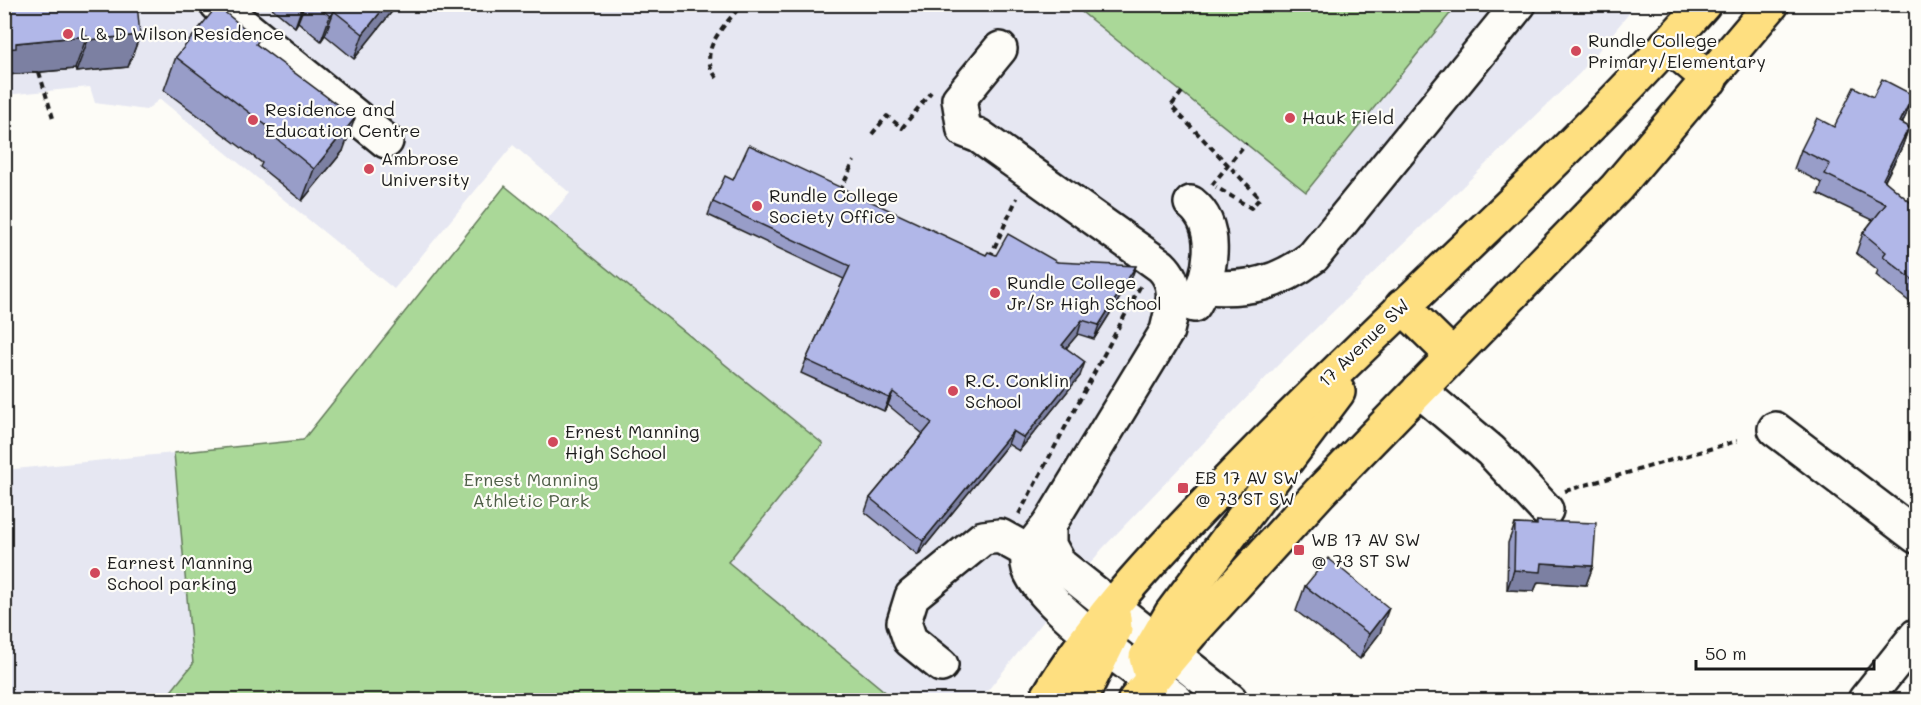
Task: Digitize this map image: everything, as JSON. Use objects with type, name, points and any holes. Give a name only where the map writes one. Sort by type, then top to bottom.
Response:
[{"type":"main road","name":"17 Avenue SW","points":[[1046,700],[1099,640],[1113,605],[1200,508],[1402,306],[1590,126],[1704,4]]},
{"type":"main road","points":[[1154,694],[1146,657],[1164,647],[1320,492],[1600,205],[1710,80],[1772,4]]},
{"type":"main road","points":[[1667,45],[1710,80]]},
{"type":"main road","points":[[1164,647],[1171,614],[1402,306],[1453,356]]},
{"type":"main road","points":[[1080,700],[1099,640]]},
{"type":"street","points":[[217,4],[386,141]]},
{"type":"street","points":[[1205,287],[1234,289],[1268,283],[1292,274],[1313,258],[1519,4]]},
{"type":"street","points":[[1000,49],[959,99],[964,130],[979,136],[1166,270],[1174,285],[1174,299],[1167,331]]},
{"type":"street","points":[[1154,694],[1099,640],[1055,606],[1035,584],[1028,565],[1029,552],[1049,525],[1167,331],[1191,310],[1205,287],[1209,228],[1204,216],[1204,192]]},
{"type":"street","points":[[1419,390],[1554,501]]},
{"type":"street","points":[[1775,429],[1917,536]]},
{"type":"street","points":[[1049,525],[1049,545],[1060,565],[1230,700]]},
{"type":"street","points":[[941,665],[910,640],[904,622],[912,596],[983,538],[1000,536],[1029,552]]},
{"type":"street","points":[[1865,700],[1917,636]]},
{"type":"path","points":[[717,78],[712,71],[707,54],[712,42],[742,4]]},
{"type":"path","points":[[39,72],[52,118]]},
{"type":"path","points":[[872,134],[886,116],[902,128],[937,84]]},
{"type":"path","points":[[1182,92],[1171,106],[1228,165],[1260,198],[1251,208],[1204,192],[1228,165],[1246,143]]},
{"type":"path","points":[[837,197],[854,161]]},
{"type":"path","points":[[985,266],[1020,192]]},
{"type":"path","points":[[1018,515],[1145,278]]},
{"type":"path","points":[[1554,501],[1737,441]]},
{"type":"shaded area","points":[[5,5],[1636,5],[1580,73],[1277,366],[1102,549],[980,700],[5,700],[5,470],[303,440],[505,186],[547,219],[570,193],[513,145],[394,289],[160,99],[146,110],[95,103],[90,87],[5,95]]},
{"type":"green space","name":"Hauk Field","points":[[1073,5],[1457,5],[1306,192]]},
{"type":"green space","name":"Ernest Manning Athletic Park","points":[[505,186],[823,444],[728,562],[895,700],[164,700],[193,664],[174,453],[303,440]]},
{"type":"building","points":[[4,4],[137,4],[140,35],[88,40],[87,36],[16,43],[16,48],[4,49]]},
{"type":"building","points":[[315,4],[387,4],[363,34],[334,11],[330,16]]},
{"type":"building","points":[[217,6],[259,40],[256,44],[355,118],[314,169],[272,135],[275,132],[176,57]]},
{"type":"building","points":[[1882,79],[1913,95],[1900,122],[1909,127],[1883,179],[1917,208],[1917,283],[1883,256],[1886,252],[1863,233],[1886,204],[1825,174],[1830,164],[1801,150],[1817,118],[1834,127],[1854,87],[1873,97]]},
{"type":"building","name":"R.C. Conklin School","points":[[749,145],[986,255],[988,252],[996,255],[1008,234],[1057,262],[1136,266],[1099,325],[1082,320],[1062,345],[1085,362],[1024,438],[1013,431],[923,541],[870,498],[932,423],[893,392],[889,398],[806,360],[850,266],[713,202],[725,176],[733,180]]},
{"type":"building","points":[[1537,521],[1596,523],[1593,566],[1542,563],[1541,572],[1514,570],[1515,524],[1537,525]]},
{"type":"building","points":[[1328,558],[1389,608],[1369,634],[1305,586]]},
{"type":"place","name":"L & D Wilson Residence","points":[[68,34]]},
{"type":"place","name":"Rundle College Primary/Elementary","points":[[1576,51]]},
{"type":"place","name":"Hauk Field","points":[[1290,118]]},
{"type":"place","name":"Residence and Education Centre","points":[[253,120]]},
{"type":"place","name":"Ambrose University","points":[[369,169]]},
{"type":"place","name":"Rundle College Society Office","points":[[757,206]]},
{"type":"place","name":"Rundle College Jr/Sr High School","points":[[995,293]]},
{"type":"place","name":"R.C. Conklin School","points":[[953,391]]},
{"type":"place","name":"Ernest Manning High School","points":[[553,442]]},
{"type":"place","name":"EB 17 AV SW @ 73 ST SW","points":[[1183,488]]},
{"type":"place","name":"WB 17 AV SW @ 73 ST SW","points":[[1299,550]]},
{"type":"place","name":"Earnest Manning School parking","points":[[95,573]]}]
